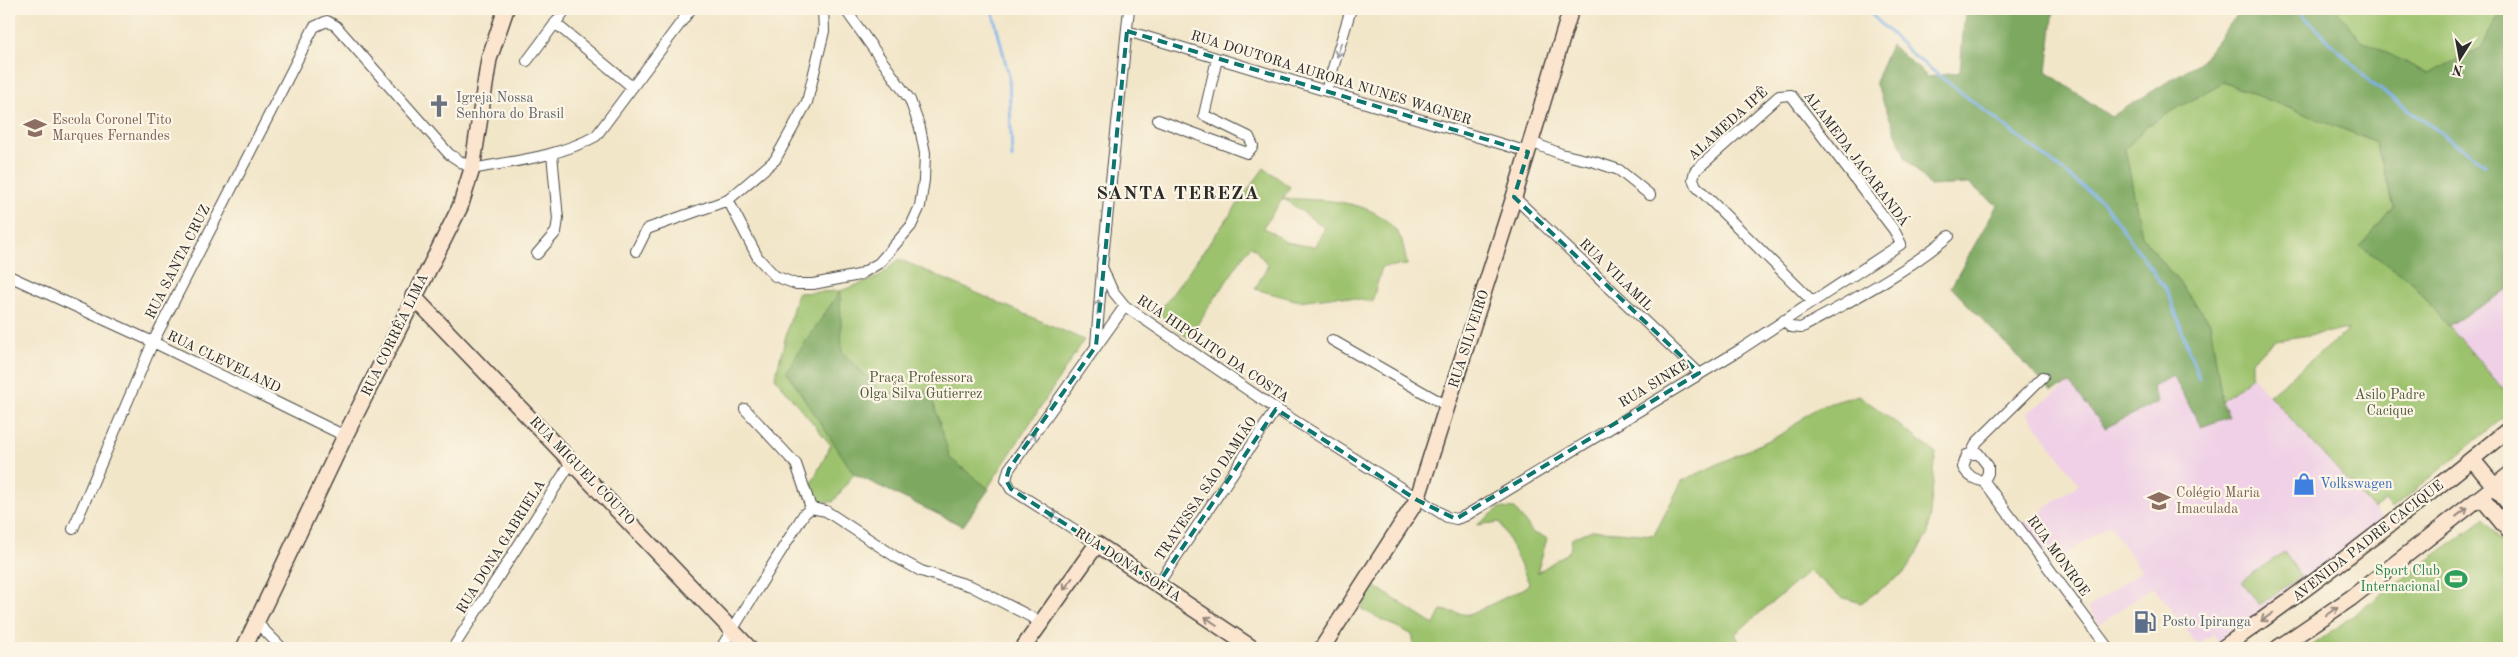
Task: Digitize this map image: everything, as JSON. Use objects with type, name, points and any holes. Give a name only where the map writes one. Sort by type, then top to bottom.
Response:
[{"type":"street","name":"RUA CORRÊA LIMA","points":[[244,648],[345,436],[460,207],[472,169],[489,59],[506,9]]},
{"type":"street","points":[[527,61],[566,9]]},
{"type":"street","points":[[472,169],[552,154],[578,146],[596,136],[691,9]]},
{"type":"street","points":[[636,251],[647,229],[728,200],[774,160],[807,102],[824,31],[824,9]]},
{"type":"street","points":[[728,200],[758,258],[774,276],[796,284],[814,284],[859,275],[880,264],[911,226],[920,206],[924,180],[925,153],[920,128],[910,100],[845,9]]},
{"type":"street","name":"RUA HIPÓLITO DA COSTA","points":[[1129,9],[1102,267],[1112,290],[1125,306],[1276,409],[1417,500]]},
{"type":"street","points":[[1326,91],[1351,9]]},
{"type":"street","name":"RUA SILVEIRO","points":[[1322,648],[1417,500],[1530,147],[1571,9]]},
{"type":"street","name":"RUA SANTA CRUZ","points":[[74,529],[152,342],[314,26],[327,21],[336,26],[449,154],[472,169]]},
{"type":"street","points":[[555,23],[632,87]]},
{"type":"street","name":"RUA DOUTORA AURORA NUNES WAGNER","points":[[1127,31],[1326,91],[1530,147],[1595,162],[1619,170],[1650,195]]},
{"type":"street","points":[[1158,120],[1247,153],[1253,146],[1249,137],[1204,115],[1218,59]]},
{"type":"street","name":"ALAMEDA IPÊ","points":[[1785,94],[1779,96],[1695,171],[1693,179],[1696,186],[1812,301]]},
{"type":"street","name":"ALAMEDA JACARANDÁ","points":[[1785,94],[1791,95],[1894,230],[1901,244]]},
{"type":"street","points":[[536,254],[556,232],[552,154]]},
{"type":"street","name":"RUA VILAMIL","points":[[1514,197],[1699,373]]},
{"type":"street","points":[[1784,320],[1791,326],[1801,328],[1900,272],[1928,254],[1949,236]]},
{"type":"street","name":"RUA SINKE","points":[[1417,500],[1447,517],[1456,519],[1465,516],[1784,320],[1901,244]]},
{"type":"street","points":[[1096,346],[1102,267]]},
{"type":"street","name":"RUA CLEVELAND","points":[[9,276],[152,342],[345,436]]},
{"type":"street","name":"RUA MIGUEL COUTO","points":[[414,296],[749,648]]},
{"type":"street","points":[[1096,346],[1125,306]]},
{"type":"street","points":[[1332,340],[1447,406]]},
{"type":"street","name":"RUA DONA SOFIA","points":[[1096,346],[1009,469],[1006,480],[1011,489],[1158,584],[1252,648]]},
{"type":"street","points":[[1984,481],[1988,473],[1988,466],[1978,453],[1972,452],[1977,442],[2043,378]]},
{"type":"street","points":[[745,409],[796,464],[811,508]]},
{"type":"street","name":"TRAVESSA SÃO DAMIÃO","points":[[1158,584],[1276,409]]},
{"type":"street","name":"AVENIDA PADRE CACIQUE","points":[[2223,648],[2286,604],[2509,429]]},
{"type":"street","name":"RUA MONROE","points":[[1972,452],[1964,460],[1963,467],[1974,479],[1984,481],[2108,648]]},
{"type":"street","points":[[2472,459],[2509,504]]},
{"type":"street","name":"RUA DONA GABRIELA","points":[[453,648],[572,461]]},
{"type":"street","points":[[2278,648],[2351,598],[2509,475]]},
{"type":"street","points":[[2481,497],[2509,531]]},
{"type":"street","points":[[811,508],[826,511],[899,559],[921,571],[972,586],[1040,622]]},
{"type":"street","points":[[721,648],[804,514],[811,508]]},
{"type":"street","points":[[1023,648],[1096,544]]},
{"type":"street","points":[[256,622],[282,648]]},
{"type":"highlighted area","points":[[1127,31],[1528,152],[1514,197],[1699,373],[1456,519],[1417,500],[1276,409],[1158,584],[1011,489],[1006,480],[1009,469],[1096,346]]},
{"type":"shaded area","points":[[2509,289],[2509,396],[2448,326]]},
{"type":"shaded area","name":"Colégio Maria Imaculada","points":[[2173,376],[2222,401],[2252,376],[2382,518],[2316,573],[2219,642],[2213,634],[2197,645],[2153,586],[2100,624],[2088,608],[2141,570],[2109,525],[2053,564],[2024,524],[2079,484],[2027,413],[2069,384],[2158,402],[2152,387]]},
{"type":"green space","points":[[1965,9],[2054,9],[2047,72],[2111,117],[2201,61],[2242,9],[2336,9],[2360,39],[2428,74],[2481,48],[2502,9],[2509,9],[2509,289],[2448,326],[2410,280],[2360,246],[2394,207],[2376,142],[2223,82],[2148,125],[2125,149],[2142,236],[2210,322],[2222,401],[2229,417],[2201,427],[2173,376],[2152,387],[2158,402],[2105,428],[2070,384],[2051,391],[1951,287],[1997,205],[1969,184],[1930,186],[1906,158],[1875,82],[1891,45],[1928,77],[1960,72]]},
{"type":"green space","points":[[2281,9],[2509,9],[2509,263]]},
{"type":"green space","name":"Asilo Padre Cacique","points":[[2223,82],[2376,142],[2394,207],[2361,246],[2410,280],[2509,396],[2509,413],[2392,509],[2385,501],[2374,509],[2269,395],[2349,329],[2276,340],[2252,360],[2252,376],[2222,401],[2210,322],[2142,236],[2125,149],[2148,125]]},
{"type":"green space","points":[[1264,168],[1290,187],[1283,198],[1331,201],[1362,207],[1389,223],[1401,238],[1407,265],[1382,267],[1372,302],[1338,296],[1299,301],[1255,289],[1268,265],[1251,245],[1188,338],[1157,315]],"holes":[[[1283,198],[1325,228],[1314,247],[1286,242],[1263,227]]]},
{"type":"green space","name":"Praça Professora Olga Silva Gutierrez","points":[[899,259],[1084,340],[963,526],[854,474],[833,502],[812,501],[808,490],[831,445],[775,378],[797,293],[840,291],[879,277]]},
{"type":"green space","points":[[840,291],[842,352],[884,394],[930,391],[950,458],[989,489],[963,526],[854,474],[786,371]]},
{"type":"green space","points":[[1859,395],[1936,453],[1928,534],[1905,572],[1861,603],[1841,597],[1809,571],[1735,634],[1743,648],[1413,648],[1413,635],[1361,609],[1373,585],[1434,625],[1441,610],[1469,615],[1525,588],[1529,583],[1500,522],[1477,525],[1500,508],[1515,509],[1533,533],[1547,538],[1537,573],[1570,551],[1572,538],[1592,530],[1654,535],[1682,481],[1784,433],[1817,407]]},
{"type":"green space","name":"Sport Club Internacional","points":[[2484,519],[2509,551],[2509,608],[2505,617],[2509,623],[2509,648],[2309,648]]},
{"type":"green space","points":[[2284,552],[2301,576],[2259,605],[2242,581]]},
{"type":"waterway","points":[[992,9],[1009,76],[1012,158]]},
{"type":"waterway","points":[[1866,9],[1914,56],[2104,203],[2169,294],[2199,379]]},
{"type":"waterway","points":[[2297,9],[2371,83],[2486,165]]},
{"type":"place","name":"Igreja Nossa Senhora do Brasil","points":[[439,106]]},
{"type":"place","name":"Escola Coronel Tito Marques Fernandes","points":[[35,128]]},
{"type":"place","name":"Volkswagen","points":[[2304,484]]},
{"type":"place","name":"Colégio Maria Imaculada","points":[[2159,501]]},
{"type":"place","name":"Sport Club Internacional","points":[[2456,579]]},
{"type":"place","name":"Posto Ipiranga","points":[[2145,622]]},
{"type":"district","name":"SANTA TEREZA","points":[[1178,194]]}]
